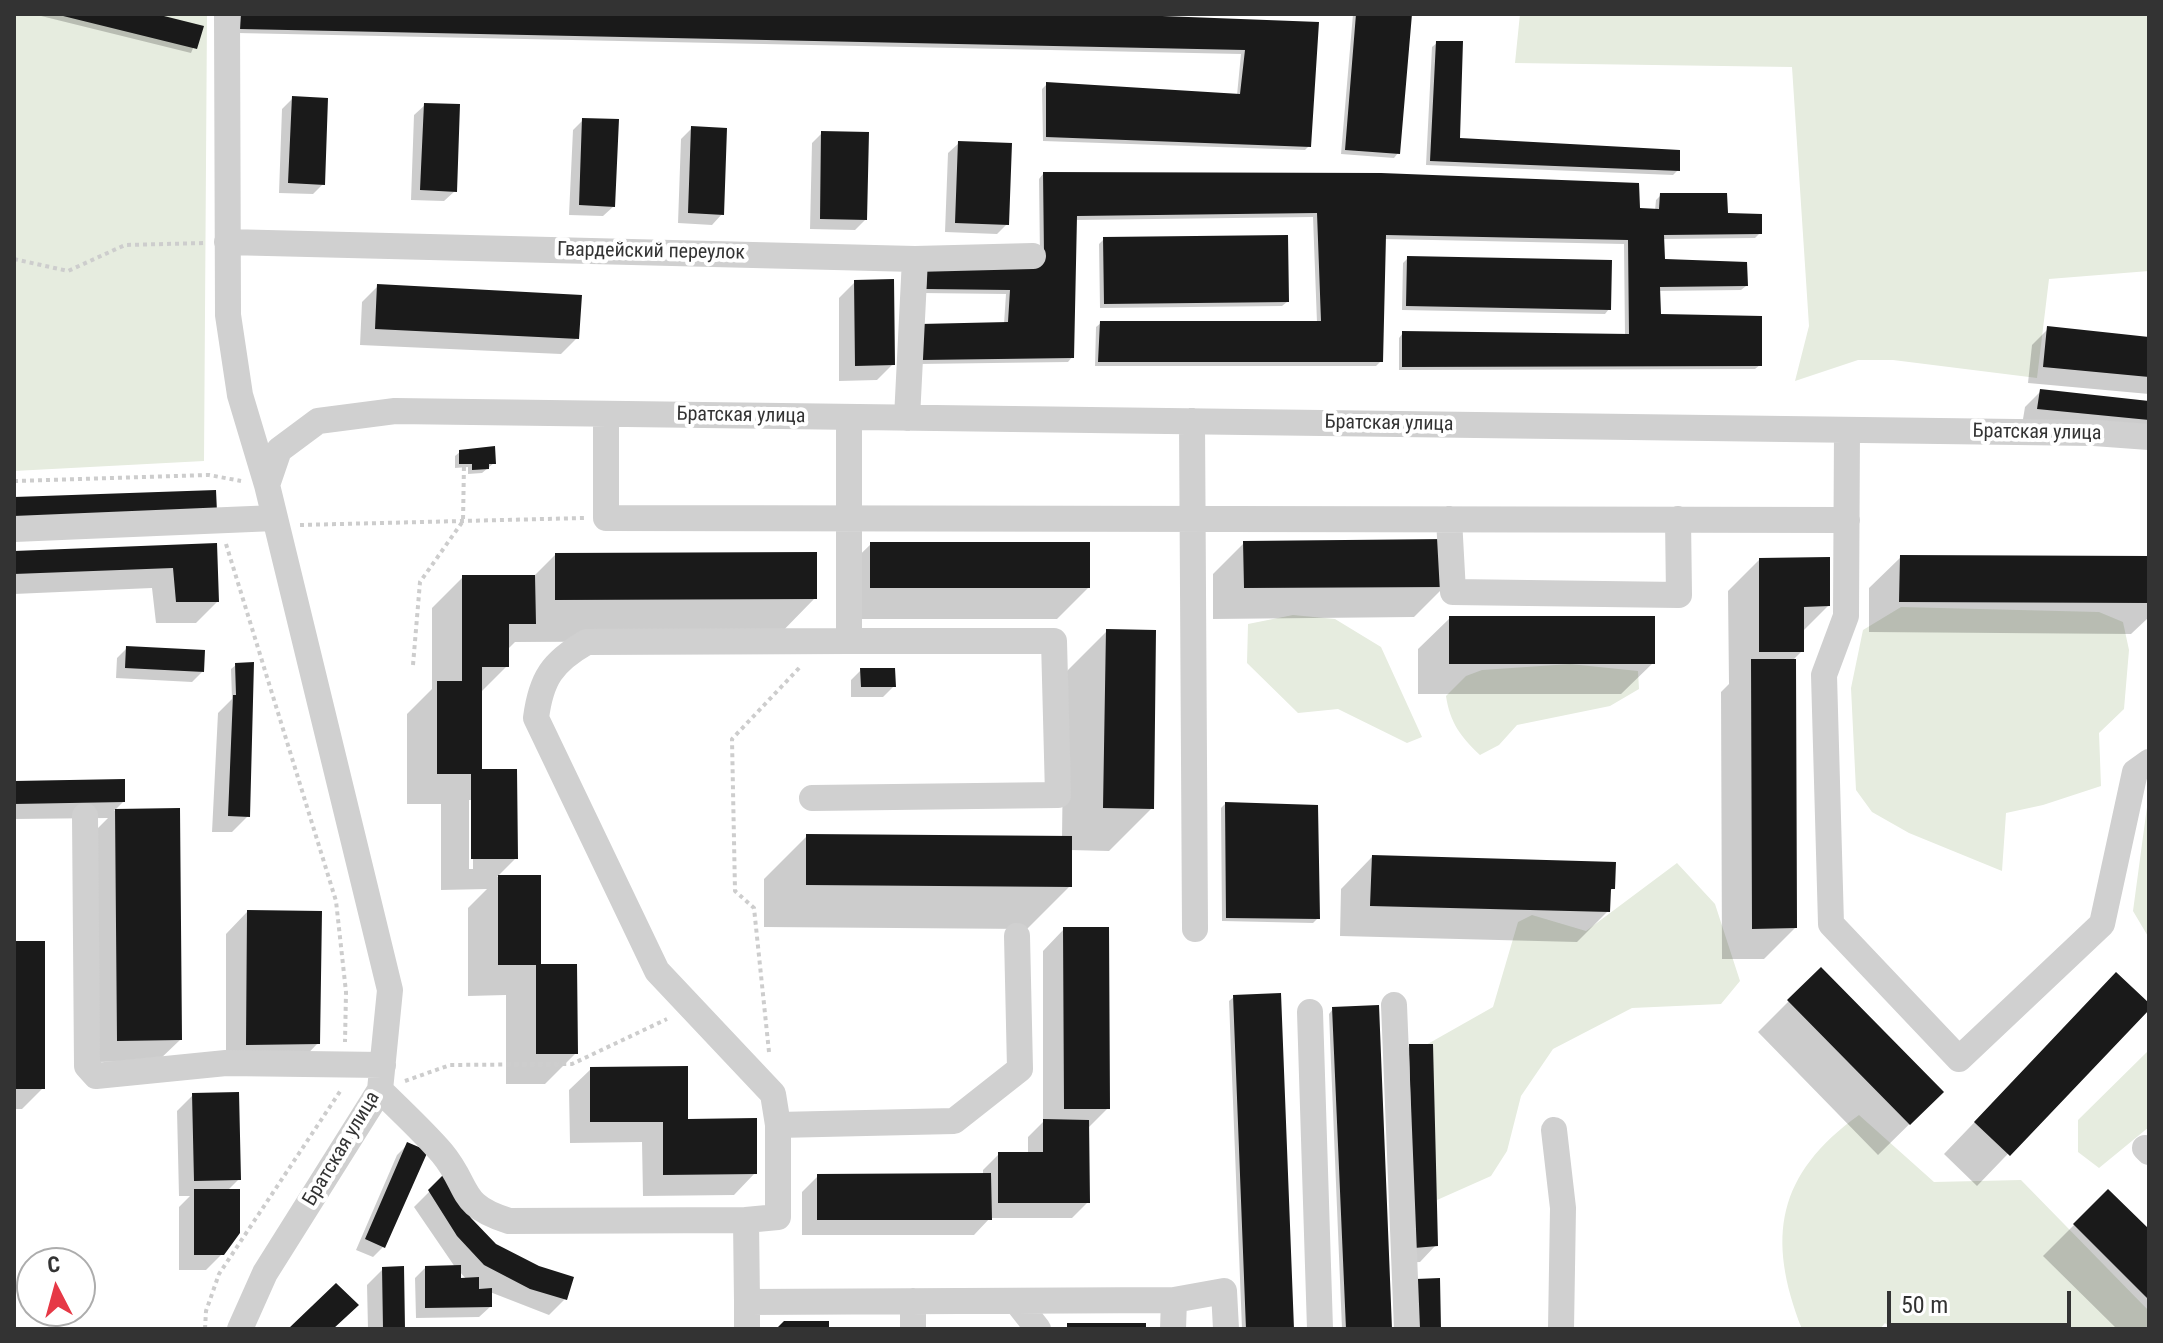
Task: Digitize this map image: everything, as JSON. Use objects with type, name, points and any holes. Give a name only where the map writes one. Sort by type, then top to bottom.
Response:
[{"type":"street","points":[[224,15],[228,315],[240,395],[267,485]]},
{"type":"street","name":"Гвардейский переулок","points":[[227,242],[915,259],[1033,256]]},
{"type":"street","points":[[907,418],[915,259]]},
{"type":"street","name":"Братская улица","points":[[240,1329],[265,1273],[381,1078],[390,990],[267,485],[279,450],[318,421],[395,411],[1847,430],[2149,437]]},
{"type":"street","points":[[606,414],[606,518],[1847,520]]},
{"type":"street","points":[[837,641],[851,518],[849,417]]},
{"type":"street","points":[[1192,421],[1195,929]]},
{"type":"street","points":[[1847,430],[1846,616],[1824,675],[1831,924],[1959,1059],[2102,924],[2135,772],[2149,762]]},
{"type":"street","points":[[1449,519],[1453,592],[1679,595],[1678,519]]},
{"type":"street","points":[[14,529],[219,521],[276,522]]},
{"type":"street","points":[[85,816],[87,1066],[96,1076],[226,1063],[345,1064],[381,1078],[444,1156],[464,1193],[481,1212],[509,1221],[746,1220],[778,1217],[778,1125],[773,1094],[657,971],[545,743],[536,718],[540,687],[563,656],[587,642],[1054,641],[1058,795],[812,798]]},
{"type":"street","points":[[778,1125],[954,1121],[965,1113],[1020,1069],[1017,936]]},
{"type":"street","points":[[1394,1005],[1407,1329]]},
{"type":"street","points":[[1310,1012],[1320,1329]]},
{"type":"street","points":[[1554,1130],[1563,1208],[1561,1329]]},
{"type":"street","points":[[746,1220],[747,1329]]},
{"type":"street","points":[[747,1302],[1174,1300],[1224,1291],[1226,1329]]},
{"type":"street","points":[[1173,1329],[1174,1300]]},
{"type":"street","points":[[913,1301],[913,1329]]},
{"type":"street","points":[[1016,1301],[1038,1329]]},
{"type":"path","points":[[14,259],[68,271],[125,245],[227,242]]},
{"type":"path","points":[[413,665],[420,582],[463,521],[464,464]]},
{"type":"path","points":[[14,481],[209,475],[267,485]]},
{"type":"path","points":[[276,522],[606,518]]},
{"type":"path","points":[[205,1329],[206,1311],[219,1274],[344,1085],[345,1064],[346,992],[336,901],[219,521]]},
{"type":"path","points":[[773,1094],[754,908],[735,891],[732,739],[837,641]]},
{"type":"path","points":[[381,1078],[450,1065],[572,1064],[692,1008]]},
{"type":"shaded area","points":[[14,14],[207,14],[204,461],[14,471]]},
{"type":"shaded area","points":[[1520,14],[2149,14],[2149,271],[2049,279],[2037,378],[1893,360],[1858,360],[1795,381],[1809,326],[1792,67],[1515,63]]},
{"type":"shaded area","points":[[1901,607],[2099,612],[2123,622],[2129,650],[2124,709],[2099,733],[2101,786],[2043,805],[2006,813],[2002,871],[1909,833],[1872,812],[1856,790],[1851,688],[1863,630]]},
{"type":"shaded area","points":[[1293,615],[1335,619],[1381,647],[1422,737],[1407,743],[1338,709],[1298,713],[1247,663],[1248,624]]},
{"type":"shaded area","points":[[1570,664],[1638,671],[1639,689],[1610,706],[1517,725],[1499,745],[1480,755],[1462,736],[1446,696],[1466,676],[1482,670]]},
{"type":"shaded area","points":[[2149,792],[2149,938],[2133,911]]},
{"type":"shaded area","points":[[1677,863],[1715,904],[1740,981],[1721,1004],[1632,1008],[1553,1049],[1521,1096],[1507,1151],[1491,1176],[1437,1200],[1417,1050],[1493,1007],[1518,922],[1532,915],[1586,931]]},
{"type":"shaded area","points":[[2149,1050],[2149,1127],[2099,1168],[2078,1152],[2078,1120]]},
{"type":"shaded area","points":[[1859,1115],[1934,1182],[2021,1180],[2149,1311],[2149,1329],[1892,1329],[1885,1323],[1880,1329],[1802,1329],[1784,1265],[1786,1210],[1795,1184],[1810,1160]]},
{"type":"building","points":[[156,14],[204,26],[197,49],[59,15]]},
{"type":"building","points":[[241,14],[1110,14],[1319,22],[1311,147],[1046,137],[1046,82],[1240,94],[1245,50],[240,29]]},
{"type":"building","points":[[1356,14],[1412,14],[1400,154],[1345,150]]},
{"type":"building","points":[[1436,41],[1463,41],[1460,138],[1680,150],[1680,171],[1430,161]]},
{"type":"building","points":[[292,96],[328,98],[325,185],[288,183]]},
{"type":"building","points":[[424,103],[460,104],[457,192],[420,190]]},
{"type":"building","points":[[582,118],[619,119],[615,207],[579,205]]},
{"type":"building","points":[[691,126],[727,128],[724,215],[688,213]]},
{"type":"building","points":[[821,131],[869,132],[867,220],[820,219]]},
{"type":"building","points":[[958,141],[1012,143],[1009,225],[955,223]]},
{"type":"building","points":[[1043,172],[1381,173],[1639,183],[1640,208],[1659,209],[1660,193],[1727,193],[1728,213],[1762,214],[1762,234],[1664,235],[1665,259],[1747,262],[1748,286],[1660,287],[1661,314],[1762,316],[1762,366],[1402,367],[1402,331],[1629,334],[1628,240],[1386,235],[1383,362],[1098,362],[1100,321],[1321,321],[1317,213],[1077,216],[1074,358],[922,360],[920,324],[1008,322],[1010,290],[926,289],[928,256],[1044,255]]},
{"type":"building","points":[[1288,235],[1289,302],[1104,304],[1103,237]]},
{"type":"building","points":[[1407,256],[1612,260],[1611,310],[1406,306]]},
{"type":"building","points":[[894,279],[895,365],[855,366],[854,280]]},
{"type":"building","points":[[377,284],[582,295],[579,339],[375,329]]},
{"type":"building","points":[[2047,326],[2149,337],[2149,377],[2043,367]]},
{"type":"building","points":[[2040,389],[2149,401],[2149,420],[2037,409]]},
{"type":"building","points":[[495,446],[496,464],[489,464],[489,469],[472,470],[472,464],[459,464],[459,450]]},
{"type":"building","points":[[216,490],[217,512],[14,519],[14,497]]},
{"type":"building","points":[[1447,539],[1447,587],[1244,588],[1243,541]]},
{"type":"building","points":[[870,542],[1090,542],[1090,588],[870,588]]},
{"type":"building","points":[[217,543],[219,602],[176,602],[173,568],[14,574],[14,551]]},
{"type":"building","points":[[817,552],[817,599],[555,600],[555,553]]},
{"type":"building","points":[[1900,555],[2149,556],[2149,603],[1899,602]]},
{"type":"building","points":[[1830,557],[1830,606],[1804,607],[1804,652],[1759,652],[1759,558]]},
{"type":"building","points":[[462,575],[535,575],[536,624],[509,624],[509,667],[482,667],[482,769],[517,769],[518,859],[471,859],[471,774],[437,774],[437,681],[462,681]]},
{"type":"building","points":[[1449,616],[1655,616],[1655,664],[1449,664]]},
{"type":"building","points":[[1106,629],[1156,630],[1154,809],[1103,808]]},
{"type":"building","points":[[126,646],[205,650],[204,672],[125,668]]},
{"type":"building","points":[[1751,659],[1796,659],[1797,928],[1752,929]]},
{"type":"building","points":[[254,662],[250,817],[228,816],[233,695],[236,695],[235,663]]},
{"type":"building","points":[[860,668],[895,668],[896,687],[861,687]]},
{"type":"building","points":[[125,779],[125,802],[14,804],[14,781]]},
{"type":"building","points":[[1225,802],[1318,805],[1320,919],[1226,918]]},
{"type":"building","points":[[180,808],[182,1040],[117,1041],[115,809]]},
{"type":"building","points":[[806,834],[1072,836],[1072,887],[806,885]]},
{"type":"building","points":[[1372,855],[1616,862],[1615,889],[1611,889],[1610,912],[1370,906]]},
{"type":"building","points":[[498,875],[541,875],[541,964],[577,964],[578,1054],[536,1054],[536,965],[498,965]]},
{"type":"building","points":[[247,910],[322,911],[320,1044],[246,1045]]},
{"type":"building","points":[[1063,927],[1109,927],[1110,1109],[1064,1109]]},
{"type":"building","points":[[14,941],[45,941],[45,1089],[14,1089]]},
{"type":"building","points":[[1821,967],[1944,1092],[1910,1125],[1787,1000]]},
{"type":"building","points":[[2116,972],[2149,1003],[2149,1010],[2010,1156],[1974,1122]]},
{"type":"building","points":[[1281,993],[1294,1329],[1246,1329],[1233,995]]},
{"type":"building","points":[[1379,1005],[1392,1329],[1346,1329],[1332,1007]]},
{"type":"building","points":[[1409,1044],[1433,1044],[1438,1246],[1414,1248]]},
{"type":"building","points":[[688,1066],[688,1119],[757,1118],[757,1174],[663,1175],[663,1122],[590,1122],[590,1067]]},
{"type":"building","points":[[239,1092],[241,1180],[194,1181],[192,1093]]},
{"type":"building","points":[[1043,1119],[1089,1120],[1090,1203],[998,1203],[998,1152],[1043,1152]]},
{"type":"building","points":[[407,1142],[428,1151],[385,1248],[365,1239]]},
{"type":"building","points":[[991,1173],[992,1220],[817,1220],[817,1174]]},
{"type":"building","points":[[443,1175],[471,1218],[496,1244],[539,1266],[574,1277],[567,1300],[530,1289],[484,1265],[457,1236],[428,1190]]},
{"type":"building","points":[[194,1189],[240,1189],[240,1233],[224,1255],[194,1255]]},
{"type":"building","points":[[2108,1189],[2149,1229],[2149,1300],[2073,1224]]},
{"type":"building","points":[[461,1265],[461,1278],[479,1277],[479,1289],[492,1288],[492,1307],[425,1308],[425,1266]]},
{"type":"building","points":[[404,1266],[405,1329],[383,1329],[382,1267]]},
{"type":"building","points":[[1440,1278],[1441,1329],[1418,1329],[1416,1279]]},
{"type":"building","points":[[336,1283],[359,1305],[333,1329],[288,1329]]},
{"type":"building","points":[[784,1321],[829,1321],[829,1329],[776,1329]]},
{"type":"building","points":[[1067,1323],[1146,1323],[1146,1329],[1067,1329]]}]
